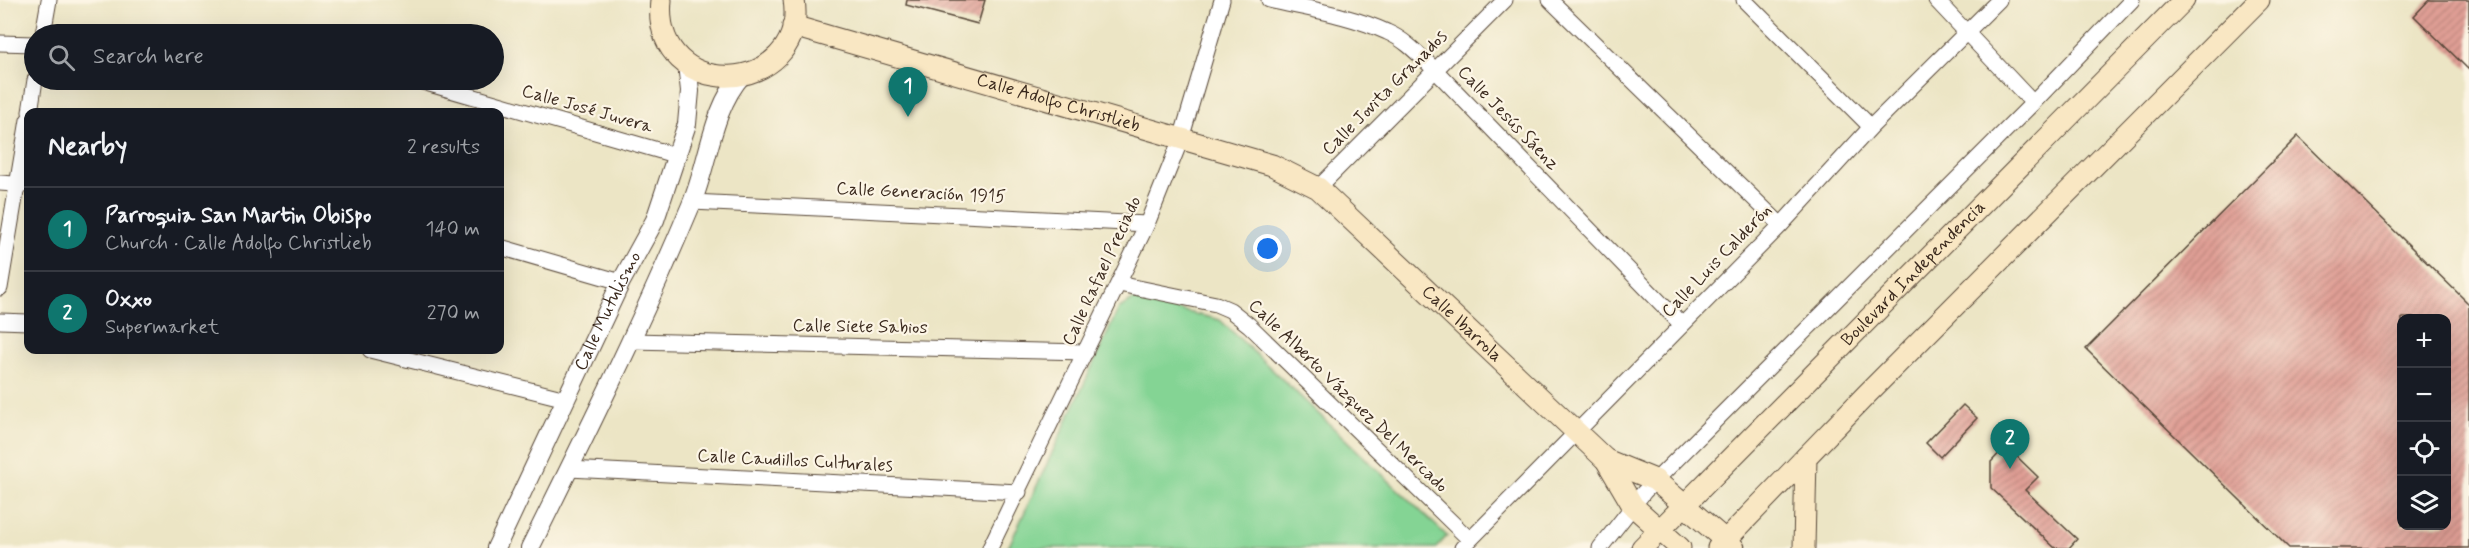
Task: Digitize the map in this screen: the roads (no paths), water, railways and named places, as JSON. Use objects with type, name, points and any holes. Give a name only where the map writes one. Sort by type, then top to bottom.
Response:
[{"type":"main road","points":[[655,2],[664,32],[673,50],[687,64],[699,71],[718,77],[753,73],[771,62],[785,45],[793,26],[794,0]]},
{"type":"main road","name":"Boulevard Independencia","points":[[1642,548],[2184,0]]},
{"type":"main road","points":[[1726,545],[1806,457],[2259,0]]},
{"type":"main road","name":"Calle Adolfo Christlieb","points":[[793,26],[1272,165],[1318,188]]},
{"type":"main road","name":"Calle Ibarrola","points":[[1318,188],[1606,460],[1632,506],[1680,548]]},
{"type":"main road","points":[[1804,548],[1806,457]]},
{"type":"main road","name":"Calle Ibarrola","points":[[1606,460],[1655,480],[1686,504],[1726,545]]},
{"type":"street","points":[[45,24],[49,0]]},
{"type":"street","name":"Calle Rafael Preciado","points":[[990,548],[1147,224],[1181,139],[1222,0]]},
{"type":"street","name":"Calle Jesús Sáenz","points":[[1269,0],[1353,20],[1389,32],[1409,46],[1435,70],[1682,326]]},
{"type":"street","name":"Calle Jovita Granados","points":[[1318,188],[1505,0]]},
{"type":"street","points":[[1550,0],[1781,225]]},
{"type":"street","points":[[1744,0],[1871,127]]},
{"type":"street","points":[[1936,0],[2033,103]]},
{"type":"street","name":"Calle Luis Calderón","points":[[1466,544],[1781,225],[1871,127],[1999,0]]},
{"type":"street","points":[[1600,548],[1655,480],[2033,103],[2132,0]]},
{"type":"street","points":[[0,43],[24,44]]},
{"type":"street","name":"Calle Mutulismo","points":[[496,548],[621,282],[655,220],[687,124],[690,91],[687,64]]},
{"type":"street","name":"Calle Mutulismo","points":[[530,548],[632,341],[692,202],[722,106],[730,89],[742,75]]},
{"type":"street","points":[[31,108],[34,90]]},
{"type":"street","name":"Calle José Juvera","points":[[450,90],[678,156]]},
{"type":"street","points":[[0,183],[23,184],[0,288]]},
{"type":"street","name":"Calle Generación 1915","points":[[692,202],[1147,224]]},
{"type":"street","points":[[504,248],[621,282]]},
{"type":"street","name":"Calle Alberto Vázquez Del Mercado","points":[[1119,284],[1205,301],[1230,310],[1249,325],[1466,544]]},
{"type":"street","points":[[0,321],[24,322]]},
{"type":"street","name":"Calle Siete Sabios","points":[[632,341],[1086,352]]},
{"type":"street","points":[[386,354],[566,399]]},
{"type":"street","name":"Calle Caudillos Culturales","points":[[569,469],[1019,492]]},
{"type":"place","name":"Parroquia San Martin Obispo","points":[[908,117]]},
{"type":"place","name":"Oxxo","points":[[2010,469]]}]
